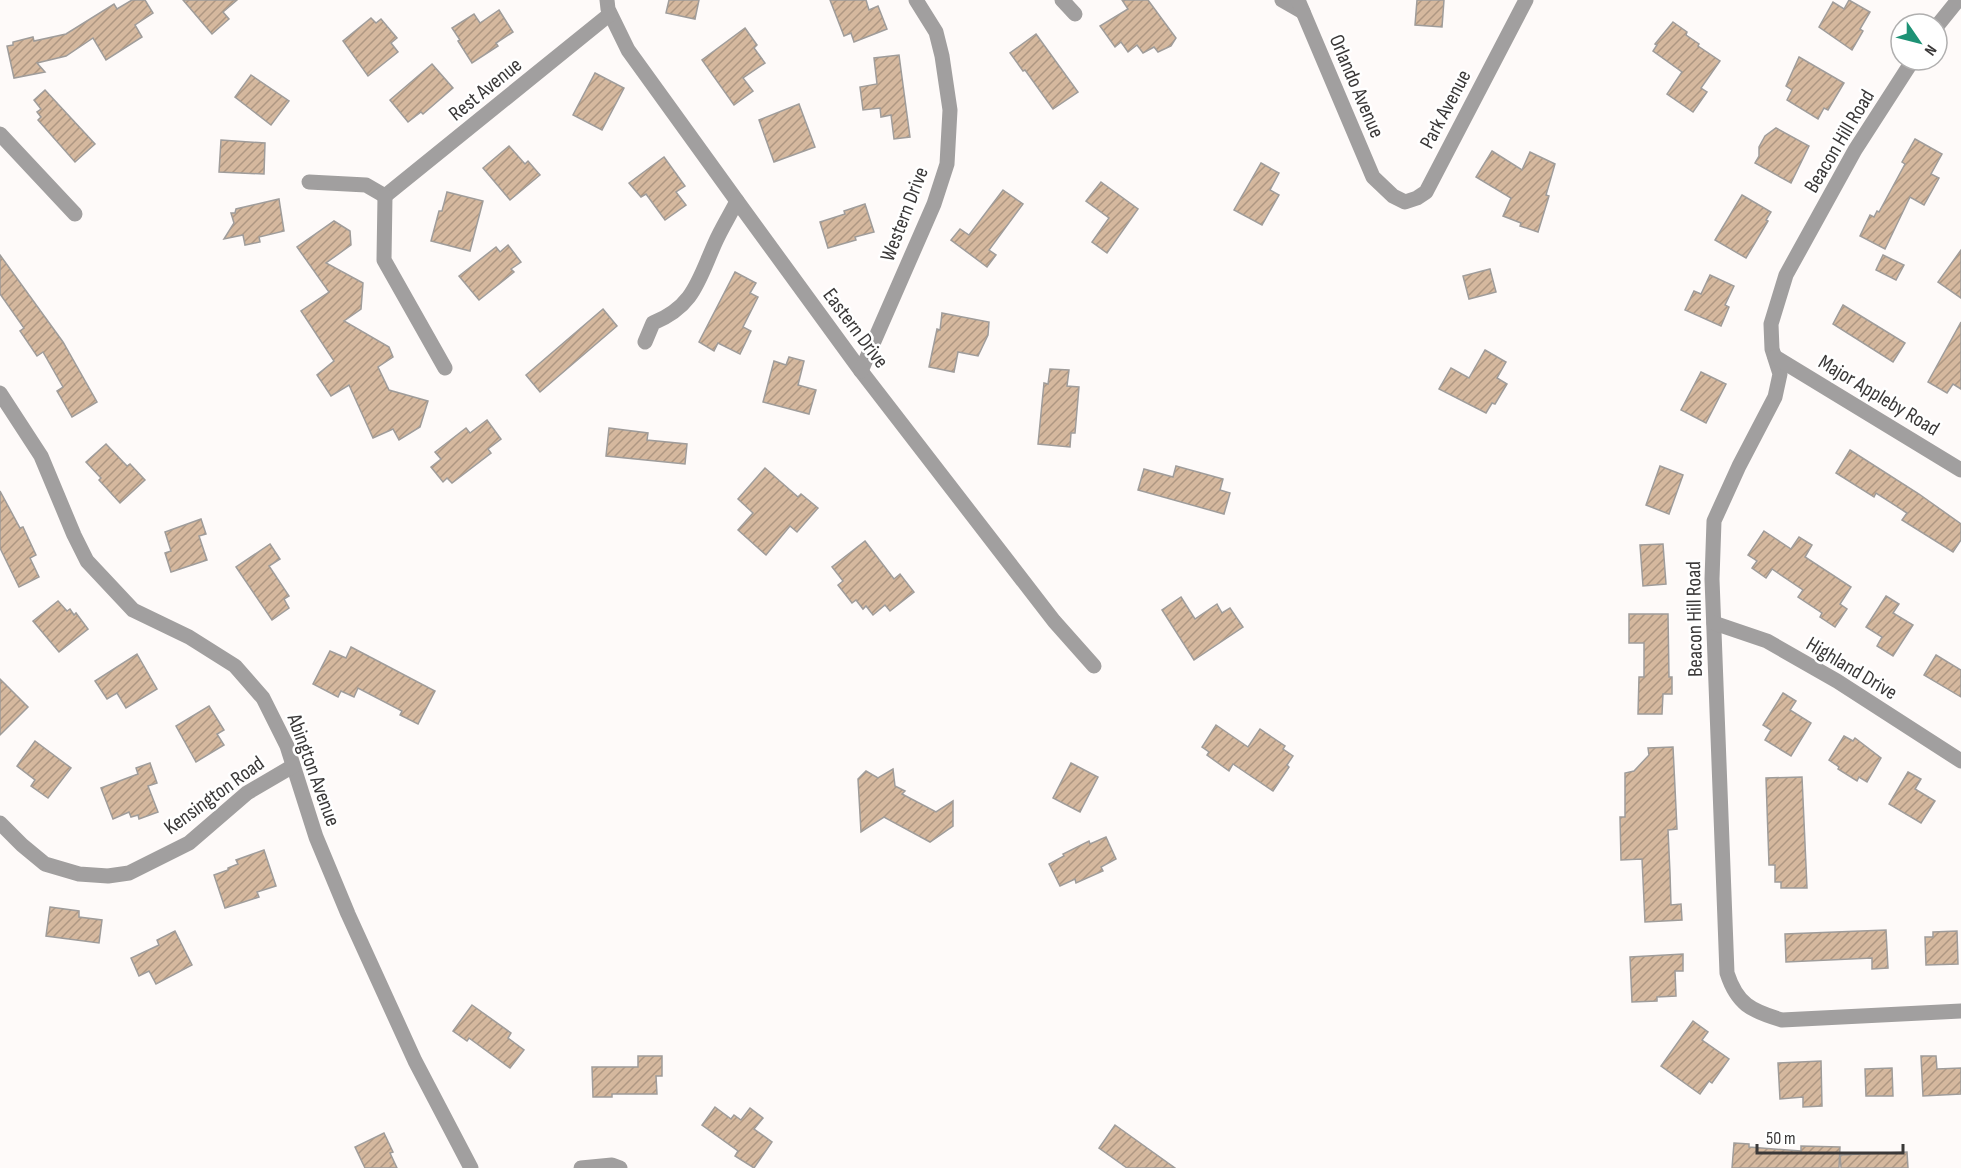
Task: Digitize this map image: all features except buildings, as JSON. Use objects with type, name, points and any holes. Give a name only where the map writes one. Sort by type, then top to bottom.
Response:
[{"type":"street","name":"Western Drive","points":[[861,370],[934,204],[947,164],[950,110],[942,56],[936,32],[916,0]]},
{"type":"street","points":[[1062,0],[1075,14]]},
{"type":"street","points":[[1282,0],[1300,6]]},
{"type":"street","name":"Park Avenue","points":[[1381,187],[1405,202],[1426,192],[1526,0]]},
{"type":"street","points":[[1949,12],[1959,0]]},
{"type":"street","name":"Orlando Avenue","points":[[1300,6],[1374,177],[1381,187]]},
{"type":"street","name":"Eastern Drive","points":[[609,7],[628,50],[861,370],[1054,621],[1094,666]]},
{"type":"street","name":"Rest Avenue","points":[[385,196],[609,7]]},
{"type":"street","name":"Beacon Hill Road","points":[[1905,72],[1855,150],[1786,275],[1771,324],[1772,349],[1780,374],[1775,397],[1739,466],[1714,521],[1712,579],[1727,973],[1732,990],[1748,1006],[1782,1020],[1961,1011]]},
{"type":"street","points":[[0,134],[75,214]]},
{"type":"street","points":[[309,182],[366,185],[385,196],[384,260],[445,368]]},
{"type":"street","points":[[645,342],[653,323],[673,315],[691,295],[737,201]]},
{"type":"street","name":"Major Appleby Road","points":[[1775,357],[1961,470]]},
{"type":"street","name":"Abington Avenue","points":[[0,393],[41,456],[87,561],[133,610],[189,637],[235,666],[263,698],[287,746],[316,837],[348,914],[415,1061],[471,1168]]},
{"type":"street","name":"Highland Drive","points":[[1714,623],[1767,641],[1837,681],[1961,761]]},
{"type":"street","name":"Kensington Road","points":[[0,823],[45,864],[79,874],[108,876],[129,873],[189,843],[247,794],[293,766]]},
{"type":"street","points":[[581,1168],[612,1165],[620,1168]]}]
